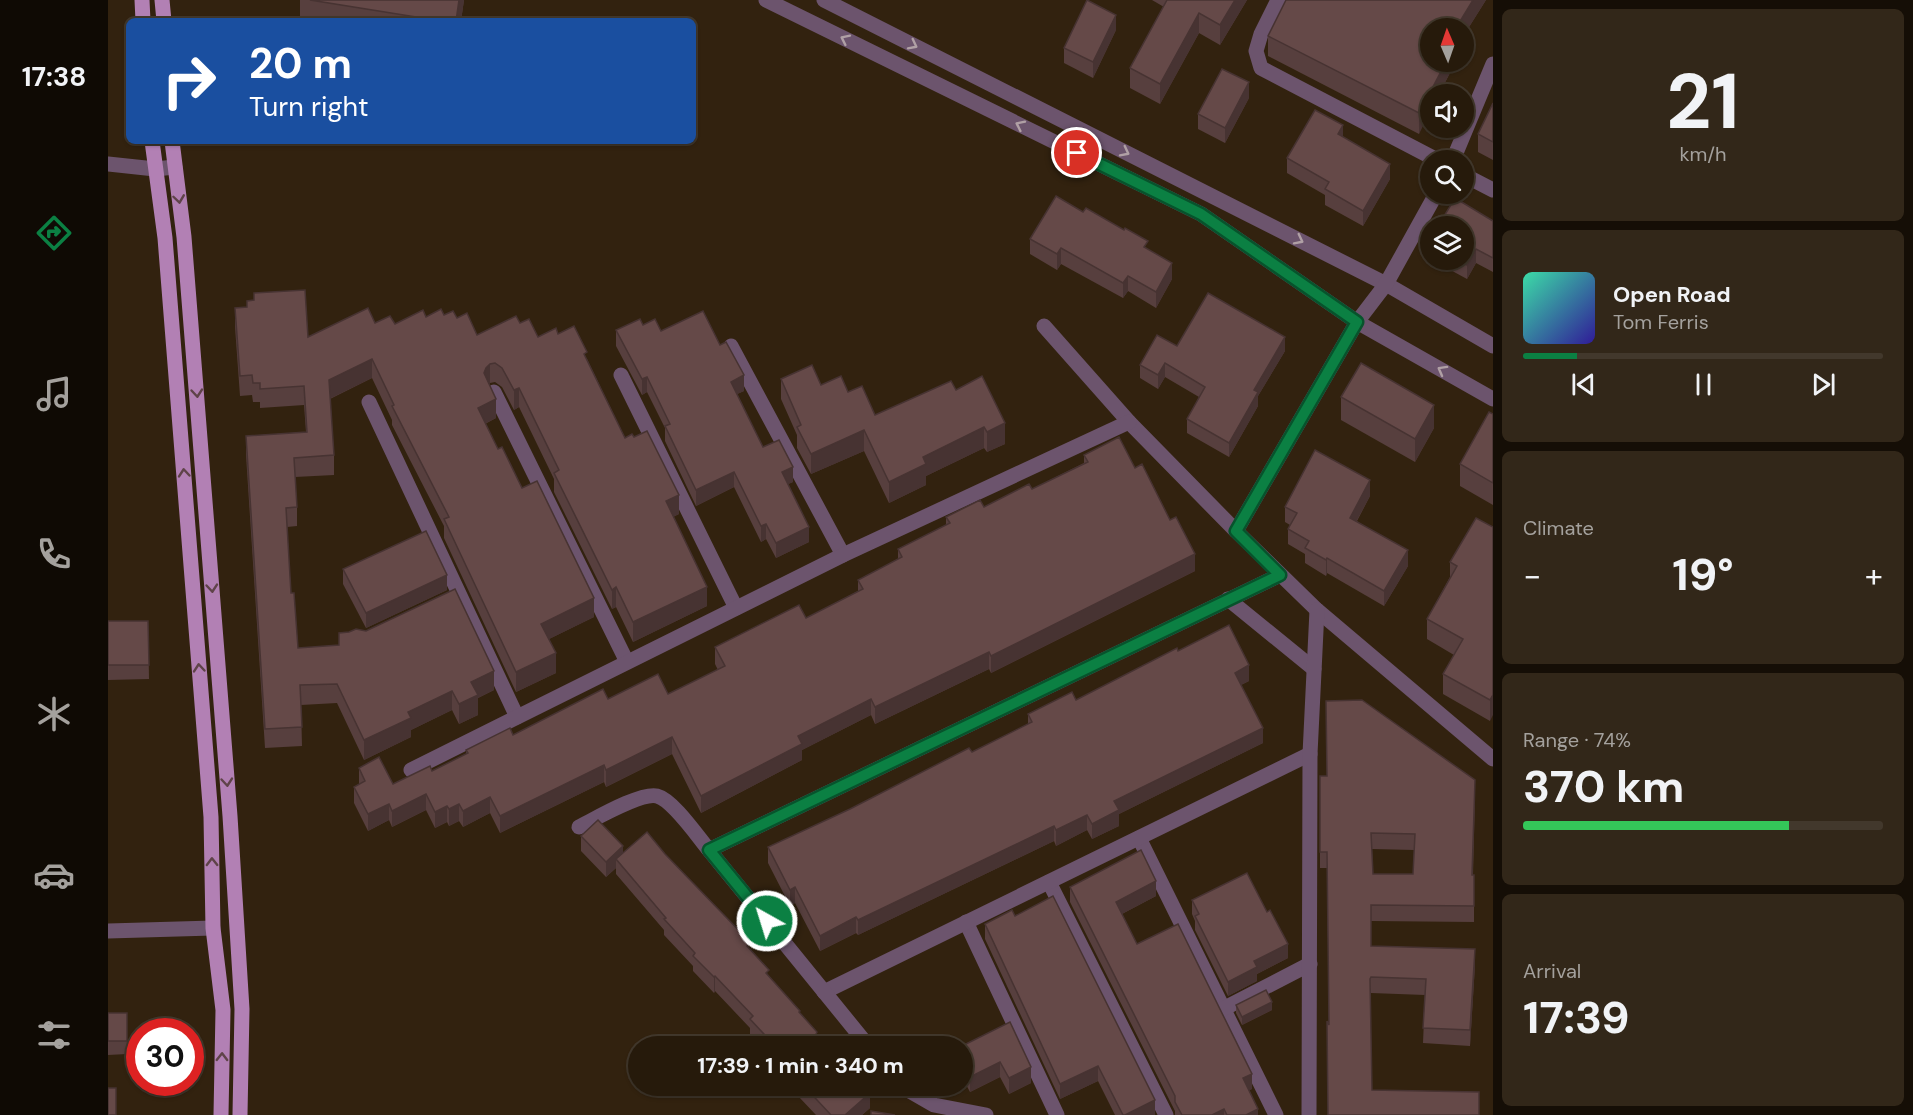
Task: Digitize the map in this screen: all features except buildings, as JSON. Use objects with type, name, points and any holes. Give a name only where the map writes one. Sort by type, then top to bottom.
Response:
[{"type":"main road","points":[[142,0],[144,18]]},
{"type":"main road","points":[[162,0],[164,18]]},
{"type":"main road","points":[[152,144],[165,238],[211,817],[213,928],[223,1010],[221,1115]]},
{"type":"main road","points":[[172,144],[185,248],[230,816],[242,1009],[240,1115]]},
{"type":"street","points":[[766,0],[1201,214],[1357,322],[1493,399]]},
{"type":"street","points":[[824,0],[1386,284],[1493,346]]},
{"type":"street","points":[[1278,0],[1261,34],[1256,51],[1262,68],[1420,151]]},
{"type":"street","points":[[1458,150],[1493,64]]},
{"type":"street","points":[[108,164],[155,169],[175,167]]},
{"type":"street","points":[[1474,180],[1493,190]]},
{"type":"street","points":[[1236,531],[1357,322],[1386,284],[1430,204]]},
{"type":"street","points":[[1044,326],[1129,422],[1280,575],[1317,610],[1493,759]]},
{"type":"street","points":[[731,346],[843,555]]},
{"type":"street","points":[[621,375],[736,608]]},
{"type":"street","points":[[494,392],[627,662]]},
{"type":"street","points":[[369,402],[454,597],[517,717]]},
{"type":"street","points":[[411,770],[843,555],[1129,422]]},
{"type":"street","points":[[709,850],[1280,575]]},
{"type":"street","points":[[1228,600],[1314,669]]},
{"type":"street","points":[[1309,1115],[1310,754],[1317,610]]},
{"type":"street","points":[[824,992],[1310,754]]},
{"type":"street","points":[[579,827],[644,796],[658,796],[670,804],[860,1036]]},
{"type":"street","points":[[1139,838],[1276,1115]]},
{"type":"street","points":[[1048,882],[1166,1115]]},
{"type":"street","points":[[966,922],[1058,1115]]},
{"type":"street","points":[[108,931],[213,928]]},
{"type":"street","points":[[1223,1009],[1310,964]]},
{"type":"street","points":[[918,1096],[934,1105],[986,1115]]},
{"type":"route","points":[[767,921],[709,850],[1280,575],[1236,531],[1357,322],[1201,214],[1077,153]]}]
